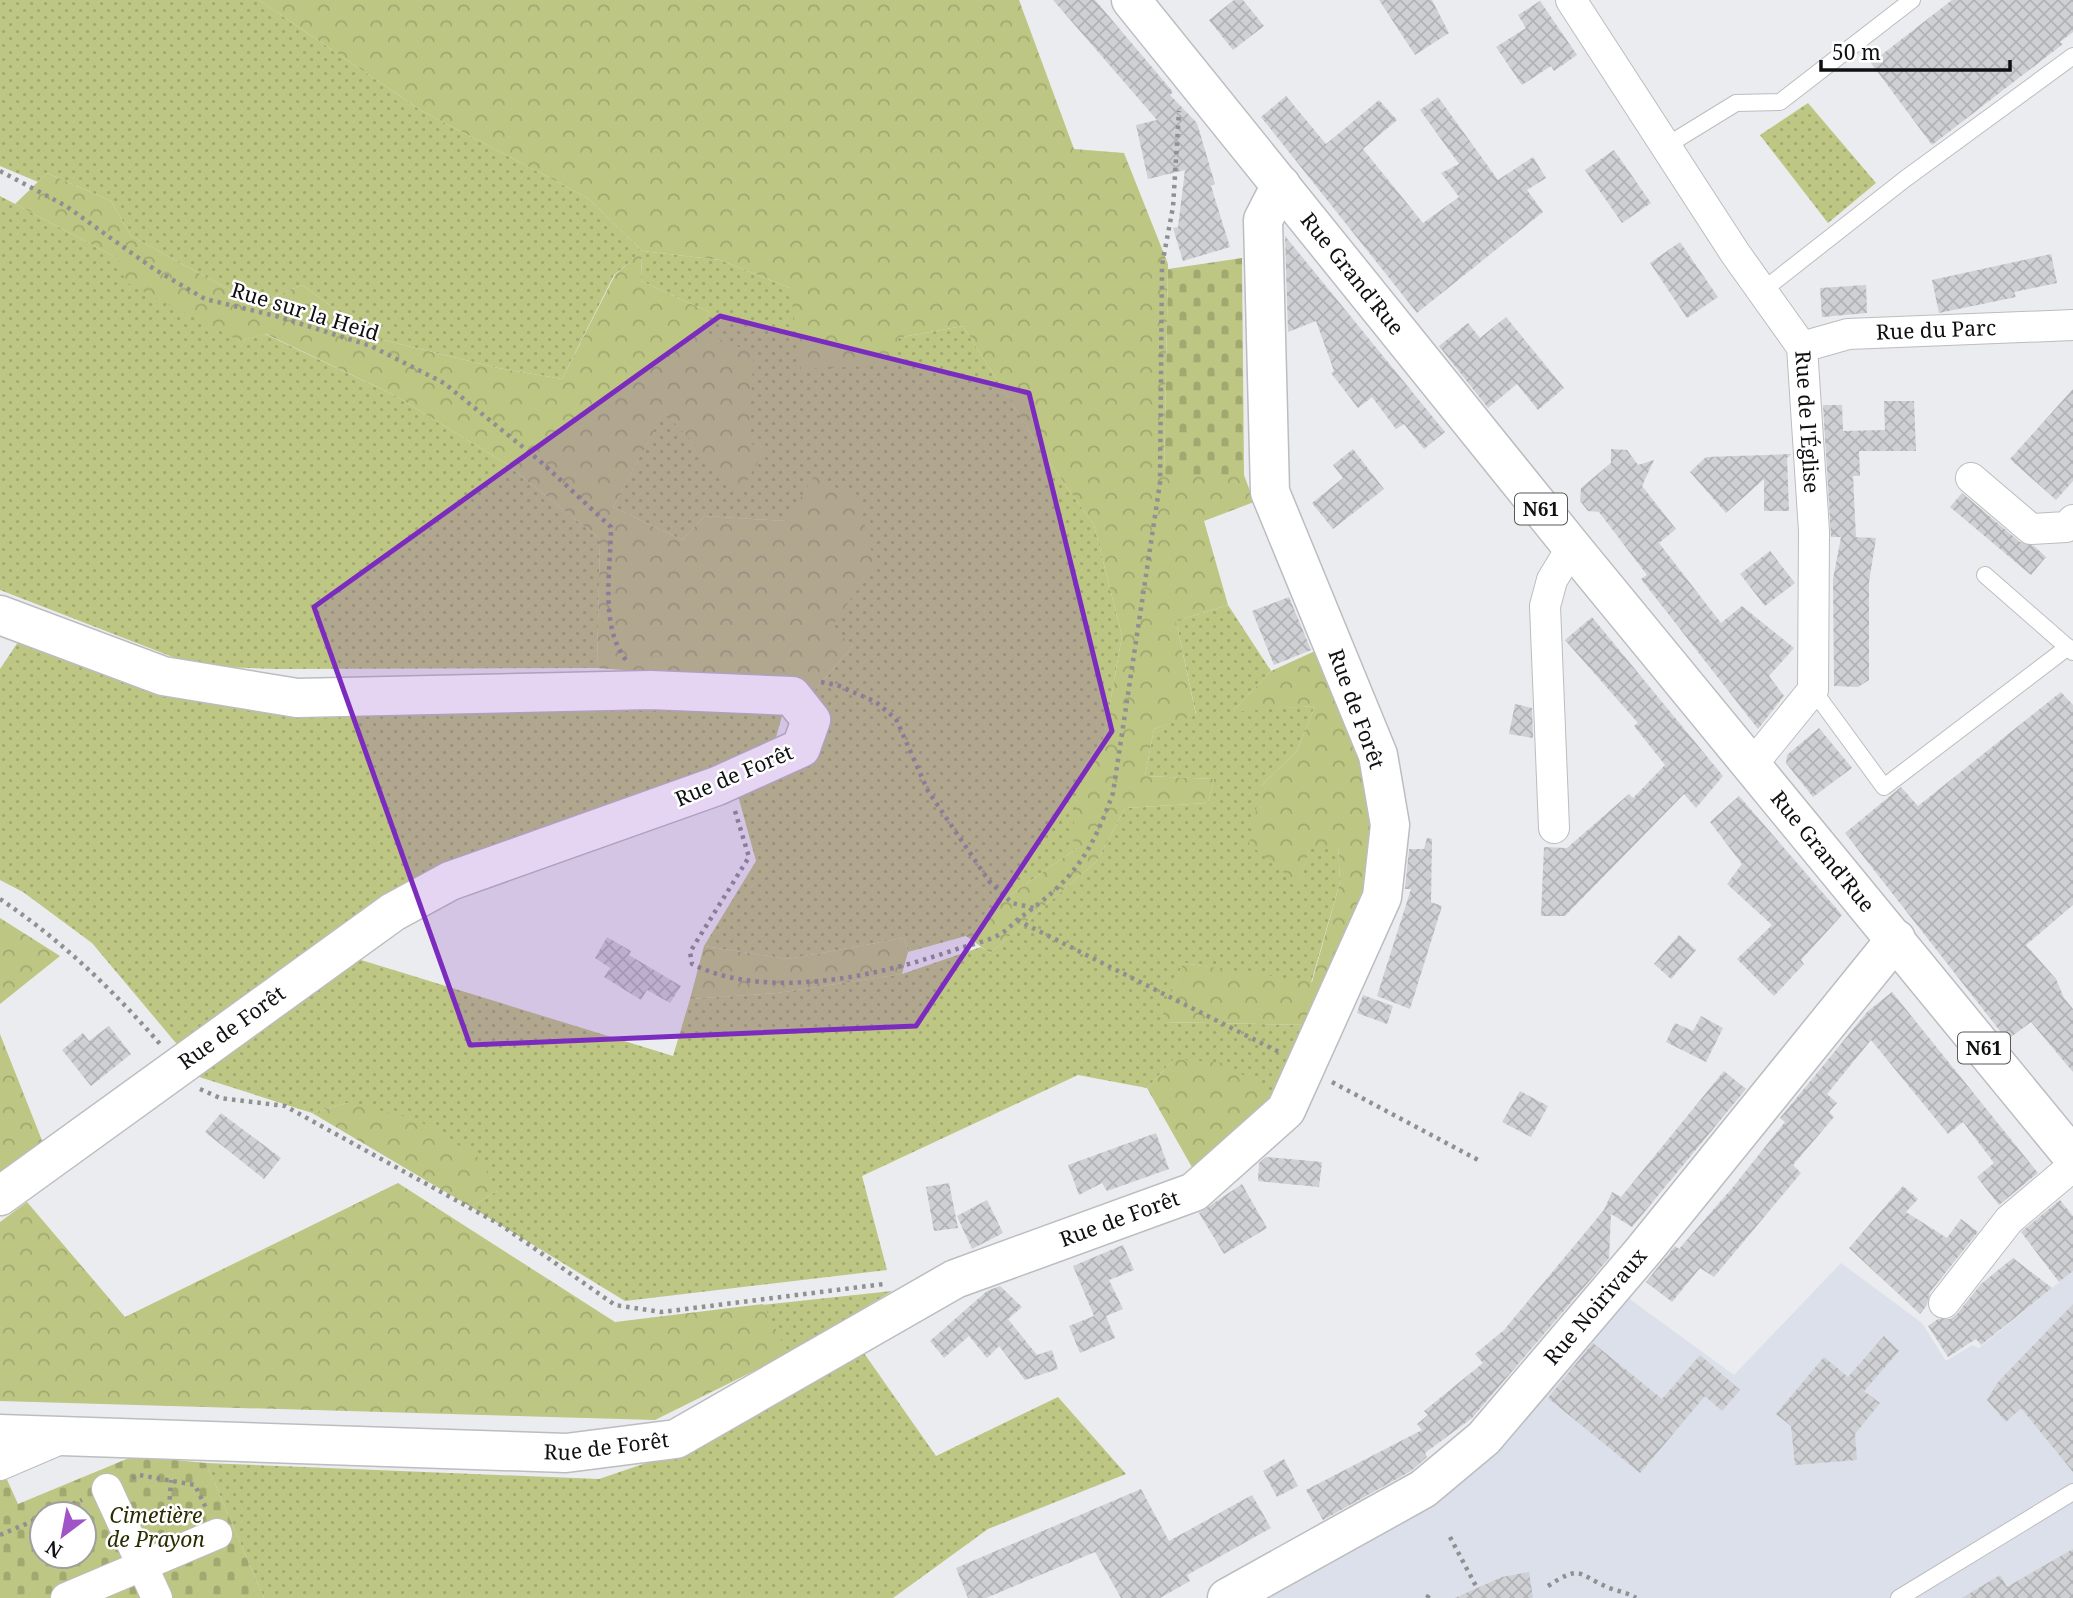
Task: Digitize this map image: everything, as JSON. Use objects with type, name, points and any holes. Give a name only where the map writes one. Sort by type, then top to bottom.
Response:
[{"type":"street","name":"Rue de l'Église","points":[[1571,0],[1801,347],[1814,531],[1812,690]]},
{"type":"street","name":"Rue Grand'Rue","points":[[1145,6],[1192,74],[1280,185],[1572,547],[2073,1157]]},
{"type":"street","name":"Rue de Forêt","points":[[0,1434],[566,1452],[676,1439],[955,1279],[1194,1192],[1286,1110],[1382,897],[1390,825],[1378,755],[1270,492],[1263,220],[1280,185]]},
{"type":"street","name":"Rue du Parc","points":[[1801,347],[1848,334],[2073,325]]},
{"type":"street","points":[[1971,478],[2031,529],[2066,527],[2073,520]]},
{"type":"street","points":[[1554,828],[1545,606],[1552,580],[1572,547]]},
{"type":"street","name":"Rue de Forêt","points":[[0,615],[163,676],[297,698],[651,690],[792,696],[811,720],[801,748],[717,786],[450,881],[393,912],[0,1196]]},
{"type":"street","points":[[1752,766],[1812,690]]},
{"type":"street","name":"Rue Noirivaux","points":[[1227,1598],[1423,1489],[1484,1438],[1644,1250],[1896,939]]},
{"type":"street","points":[[1944,1303],[2009,1220],[2073,1166]]},
{"type":"street","points":[[0,1465],[66,1436]]},
{"type":"street","points":[[107,1489],[154,1561],[157,1598]]},
{"type":"street","points":[[66,1598],[217,1534]]},
{"type":"lane","points":[[1666,146],[1736,103],[1780,102],[1912,0]]},
{"type":"lane","points":[[1762,291],[1905,179],[2073,55]]},
{"type":"lane","points":[[1812,690],[1884,787],[2070,649],[1985,575]]},
{"type":"lane","points":[[1899,1598],[2073,1492]]},
{"type":"path","points":[[717,786],[739,818],[749,857],[690,952],[692,964],[718,977],[805,982],[909,966],[1001,934],[1078,868],[1100,830],[1113,793],[1160,483],[1162,265],[1173,208],[1180,103],[1192,74]]},
{"type":"path","name":"Rue sur la Heid","points":[[0,171],[66,206],[154,269],[205,299],[276,316],[371,346],[444,383],[540,461],[611,527],[608,615],[616,647],[651,690]]},
{"type":"path","points":[[812,681],[836,685],[876,702],[896,719],[928,791],[989,881],[1012,903],[1034,908]]},
{"type":"path","points":[[0,899],[46,930],[100,978],[173,1070],[220,1098],[285,1106],[501,1225],[615,1305],[662,1311],[878,1284],[889,1285]]},
{"type":"path","points":[[1017,920],[1191,1006],[1482,1161]]},
{"type":"path","points":[[81,1500],[139,1475],[195,1485],[217,1534]]},
{"type":"path","points":[[154,1561],[171,1480]]},
{"type":"path","points":[[0,1535],[28,1523]]},
{"type":"path","points":[[1450,1537],[1477,1588]]},
{"type":"path","points":[[1548,1586],[1569,1572],[1582,1571],[1607,1587],[1636,1598]]},
{"type":"path","points":[[1427,1598],[1431,1592]]},
{"type":"highlighted area","points":[[720,316],[1029,393],[1112,731],[916,1026],[470,1045],[314,607]]},
{"type":"shaded area","points":[[1841,1263],[1922,1323],[1946,1361],[1972,1345],[1979,1348],[2073,1271],[2073,1598],[1244,1598],[1473,1471],[1624,1295],[1734,1375]]},
{"type":"green space","points":[[0,0],[259,0],[422,111],[588,198],[642,251],[720,260],[790,288],[896,365],[897,338],[963,326],[1047,459],[1094,525],[1122,636],[1104,737],[1080,772],[1077,848],[986,912],[966,936],[908,952],[904,938],[788,959],[704,946],[756,861],[737,792],[795,769],[820,748],[825,734],[824,715],[814,691],[853,646],[830,627],[875,564],[786,521],[705,516],[682,540],[613,507],[664,411],[740,491],[765,449],[747,443],[698,331],[709,312],[641,281],[642,252],[614,275],[562,379],[498,368],[375,338],[302,285],[256,304],[131,236],[111,201],[47,173],[38,182],[0,166]]},
{"type":"green space","points":[[259,0],[1019,0],[1074,149],[1124,153],[1168,264],[1164,475],[1244,475],[1254,502],[1204,521],[1228,605],[1176,621],[1196,715],[1154,729],[1145,776],[1214,779],[1208,803],[1125,808],[1097,861],[990,953],[966,936],[986,912],[1077,848],[1072,838],[1080,772],[1104,737],[1122,636],[1094,525],[1047,459],[963,326],[897,338],[897,365],[801,369],[790,288],[720,260],[642,251],[588,198],[422,111]]},
{"type":"green space","points":[[1808,103],[1876,183],[1828,223],[1760,135]]},
{"type":"green space","points":[[47,173],[111,201],[131,236],[256,304],[302,285],[375,338],[498,368],[562,379],[615,275],[642,251],[641,281],[709,312],[699,331],[754,353],[748,443],[766,449],[740,492],[664,412],[613,507],[682,540],[705,516],[786,521],[814,476],[858,499],[875,565],[831,627],[853,646],[814,691],[795,683],[597,668],[600,539],[505,463],[394,395],[266,334],[240,341],[125,282],[119,259],[15,204]]},
{"type":"green space","points":[[0,196],[119,259],[240,341],[265,334],[394,395],[505,463],[600,539],[597,668],[277,669],[196,666],[0,590]]},
{"type":"green space","points":[[1242,258],[1244,475],[1164,476],[1168,269]]},
{"type":"green space","points":[[1228,605],[1271,671],[1233,711],[1315,706],[1297,751],[1261,786],[1299,884],[1310,845],[1338,845],[1340,882],[1311,983],[1183,963],[1161,1022],[1313,1025],[1276,1096],[1174,1059],[1147,1088],[1078,1075],[862,1176],[887,1270],[625,1301],[471,1207],[497,1191],[347,1103],[312,1113],[193,1075],[348,956],[673,1056],[690,999],[777,993],[902,974],[981,947],[990,953],[1097,861],[1125,808],[1208,803],[1214,779],[1145,776],[1154,729],[1196,714],[1176,621]]},
{"type":"green space","points":[[22,636],[144,685],[768,700],[782,716],[775,741],[735,766],[458,865],[181,1049],[92,943],[23,892],[0,880],[0,669]]},
{"type":"green space","points":[[1324,647],[1362,755],[1375,825],[1366,900],[1313,1025],[1160,1022],[1183,963],[1312,982],[1340,882],[1338,846],[1310,846],[1299,885],[1249,844],[1261,786],[1297,751],[1315,706],[1232,712],[1271,671]]},
{"type":"green space","points":[[0,918],[60,956],[0,1004]]},
{"type":"green space","points":[[904,938],[908,952],[902,974],[777,993],[690,999],[704,946],[788,959]]},
{"type":"green space","points":[[0,1034],[43,1143],[0,1173]]},
{"type":"green space","points":[[1174,1059],[1224,1063],[1276,1096],[1197,1176],[1147,1088]]},
{"type":"green space","points":[[347,1103],[416,1119],[479,1158],[497,1191],[471,1207],[312,1113]]},
{"type":"green space","points":[[398,1183],[615,1322],[763,1304],[788,1354],[655,1420],[0,1401],[0,1222],[27,1202],[125,1317]]},
{"type":"green space","points":[[892,1291],[788,1354],[761,1305]]},
{"type":"green space","points":[[859,1346],[936,1456],[1058,1397],[1126,1474],[988,1529],[893,1598],[264,1598],[206,1463],[599,1479],[705,1443]]},
{"type":"green space","name":"Cimetière de Prayon","points":[[134,1456],[206,1463],[264,1598],[0,1598],[0,1464],[18,1504]]},
{"type":"building","points":[[1053,0],[1095,0],[1173,92],[1170,95],[1197,123],[1215,184],[1211,186],[1230,247],[1183,261],[1173,228],[1178,227],[1185,170],[1148,179],[1136,125],[1157,120]]},
{"type":"building","points":[[1234,0],[1243,0],[1264,26],[1233,50],[1209,20]]},
{"type":"building","points":[[1379,0],[1432,0],[1449,33],[1415,55]]},
{"type":"building","points":[[1952,0],[2073,0],[2073,32],[2060,42],[2063,44],[1932,145],[1871,63]]},
{"type":"building","points":[[1540,1],[1577,55],[1554,71],[1551,66],[1522,85],[1496,47],[1526,28],[1518,15]]},
{"type":"building","points":[[1286,96],[1326,144],[1379,100],[1397,120],[1363,149],[1423,223],[1459,197],[1441,173],[1459,164],[1420,110],[1438,97],[1498,180],[1533,157],[1546,178],[1527,190],[1543,212],[1417,313],[1261,117]]},
{"type":"building","points":[[1614,150],[1651,203],[1622,223],[1585,170]]},
{"type":"building","points":[[1285,236],[1445,432],[1424,449],[1404,424],[1396,429],[1372,397],[1358,408],[1331,373],[1334,371],[1316,321],[1288,332]]},
{"type":"building","points":[[1680,242],[1718,297],[1687,318],[1650,263]]},
{"type":"building","points":[[2051,254],[2057,283],[2014,292],[2016,297],[1939,313],[1932,280]]},
{"type":"building","points":[[1866,285],[1867,313],[1822,317],[1820,288]]},
{"type":"building","points":[[1506,317],[1564,388],[1538,410],[1517,384],[1488,408],[1439,346],[1468,323],[1480,338]]},
{"type":"building","points":[[2073,389],[2073,481],[2056,500],[2010,459]]},
{"type":"building","points":[[1884,401],[1914,401],[1916,451],[1859,451],[1860,476],[1853,476],[1856,537],[1853,537],[1876,538],[1869,582],[1869,680],[1858,687],[1834,686],[1833,579],[1841,537],[1831,537],[1823,405],[1842,405],[1843,431],[1885,430]]},
{"type":"building","points":[[1353,449],[1384,489],[1333,529],[1312,503],[1343,478],[1333,465]]},
{"type":"building","points":[[1611,449],[1627,450],[1638,465],[1654,460],[1642,486],[1676,529],[1659,543],[1721,623],[1742,606],[1794,648],[1769,676],[1784,696],[1758,729],[1641,579],[1647,575],[1599,512],[1588,511],[1580,501],[1581,488],[1611,463]]},
{"type":"building","points":[[1791,454],[1787,458],[1789,511],[1764,511],[1764,479],[1726,513],[1690,472],[1706,457]]},
{"type":"building","points":[[1962,493],[2020,542],[2034,546],[2046,557],[2031,575],[1950,507]]},
{"type":"building","points":[[1770,551],[1795,583],[1765,606],[1740,574]]},
{"type":"building","points":[[1289,597],[1311,650],[1274,665],[1252,611]]},
{"type":"building","points":[[1592,617],[1723,776],[1696,808],[1684,794],[1565,916],[1541,916],[1544,847],[1567,848],[1629,794],[1633,798],[1665,765],[1634,726],[1638,723],[1565,640]]},
{"type":"building","points":[[2061,692],[2073,705],[2073,905],[2026,945],[2056,979],[2064,998],[2073,1009],[2073,1072],[2031,1022],[2007,1040],[1845,833],[1901,787],[1918,806]]},
{"type":"building","points":[[1515,704],[1532,708],[1533,738],[1509,734]]},
{"type":"building","points":[[1819,728],[1852,768],[1813,797],[1786,763],[1787,755]]},
{"type":"building","points":[[1739,796],[1842,915],[1801,960],[1804,964],[1774,996],[1737,959],[1772,925],[1727,884],[1742,864],[1710,822]]},
{"type":"building","points":[[1427,838],[1432,839],[1431,902],[1442,906],[1410,1009],[1377,996],[1411,889],[1405,889],[1409,849],[1424,849]]},
{"type":"building","points":[[1679,935],[1696,950],[1671,979],[1654,964]]},
{"type":"building","points":[[607,937],[631,951],[629,955],[681,986],[670,1003],[647,990],[641,1000],[604,977],[610,968],[595,958]]},
{"type":"building","points":[[1892,992],[2038,1173],[1999,1205],[1977,1177],[1994,1163],[1963,1122],[1948,1134],[1871,1040],[1827,1094],[1837,1103],[1829,1112],[1834,1117],[1793,1165],[1801,1173],[1714,1277],[1700,1268],[1672,1302],[1646,1282],[1675,1246],[1679,1249],[1733,1187],[1785,1122],[1780,1118],[1868,1011]]},
{"type":"building","points":[[1363,995],[1393,1006],[1387,1024],[1357,1013]]},
{"type":"building","points":[[1701,1016],[1723,1028],[1706,1062],[1666,1042],[1675,1023],[1693,1031]]},
{"type":"building","points":[[109,1026],[131,1054],[91,1086],[62,1050],[83,1033],[89,1041]]},
{"type":"building","points":[[1724,1071],[1746,1089],[1632,1227],[1611,1214],[1609,1258],[1472,1418],[1425,1453],[1427,1457],[1411,1471],[1323,1520],[1306,1490],[1422,1430],[1417,1424],[1428,1415],[1424,1411],[1483,1363],[1475,1354],[1504,1330],[1604,1210],[1612,1192],[1621,1197]]},
{"type":"building","points":[[1520,1091],[1548,1106],[1531,1137],[1502,1122]]},
{"type":"building","points":[[221,1113],[281,1158],[264,1179],[205,1132]]},
{"type":"building","points":[[1156,1133],[1169,1169],[1107,1191],[1102,1183],[1079,1195],[1068,1165]]},
{"type":"building","points":[[1266,1157],[1322,1162],[1319,1187],[1258,1181],[1259,1163]]},
{"type":"building","points":[[949,1183],[958,1228],[934,1231],[926,1187]]},
{"type":"building","points":[[1242,1184],[1267,1228],[1224,1254],[1199,1213]]},
{"type":"building","points":[[1903,1186],[1918,1199],[1906,1212],[1947,1238],[1961,1219],[1978,1232],[1930,1292],[1927,1305],[1920,1314],[1849,1248]]},
{"type":"building","points":[[987,1200],[1003,1233],[972,1249],[957,1216]]},
{"type":"building","points":[[2060,1200],[2073,1216],[2073,1271],[2059,1282],[2021,1232]]},
{"type":"building","points":[[1123,1245],[1134,1270],[1109,1280],[1123,1309],[1106,1316],[1115,1338],[1080,1353],[1069,1326],[1094,1316],[1073,1266]]},
{"type":"building","points":[[2013,1258],[2052,1288],[1981,1345],[1976,1339],[1948,1357],[1928,1326],[1938,1319],[1950,1319],[1957,1314],[1981,1284]]},
{"type":"building","points":[[1000,1286],[1022,1307],[1008,1319],[1037,1355],[1052,1350],[1058,1369],[1025,1380],[999,1346],[987,1358],[969,1336],[944,1358],[930,1341],[987,1291]]},
{"type":"building","points":[[2073,1304],[2073,1472],[2021,1408],[2006,1422],[1987,1400],[1998,1382]]},
{"type":"building","points":[[1884,1336],[1899,1351],[1864,1391],[1880,1403],[1855,1434],[1857,1460],[1795,1465],[1791,1426],[1776,1414],[1824,1357],[1848,1377]]},
{"type":"building","points":[[1593,1343],[1662,1399],[1700,1355],[1740,1390],[1722,1411],[1705,1396],[1640,1473],[1548,1398]]},
{"type":"building","points":[[1284,1459],[1298,1486],[1277,1497],[1263,1471]]},
{"type":"building","points":[[1141,1489],[1169,1541],[1252,1495],[1271,1528],[1187,1575],[1190,1581],[1160,1598],[1121,1598],[1095,1552],[986,1598],[968,1598],[956,1568]]},
{"type":"building","points":[[2073,1549],[2073,1598],[1962,1598],[2000,1575],[2007,1587]]},
{"type":"building","points":[[1529,1572],[1533,1598],[1455,1598],[1502,1577]]}]
